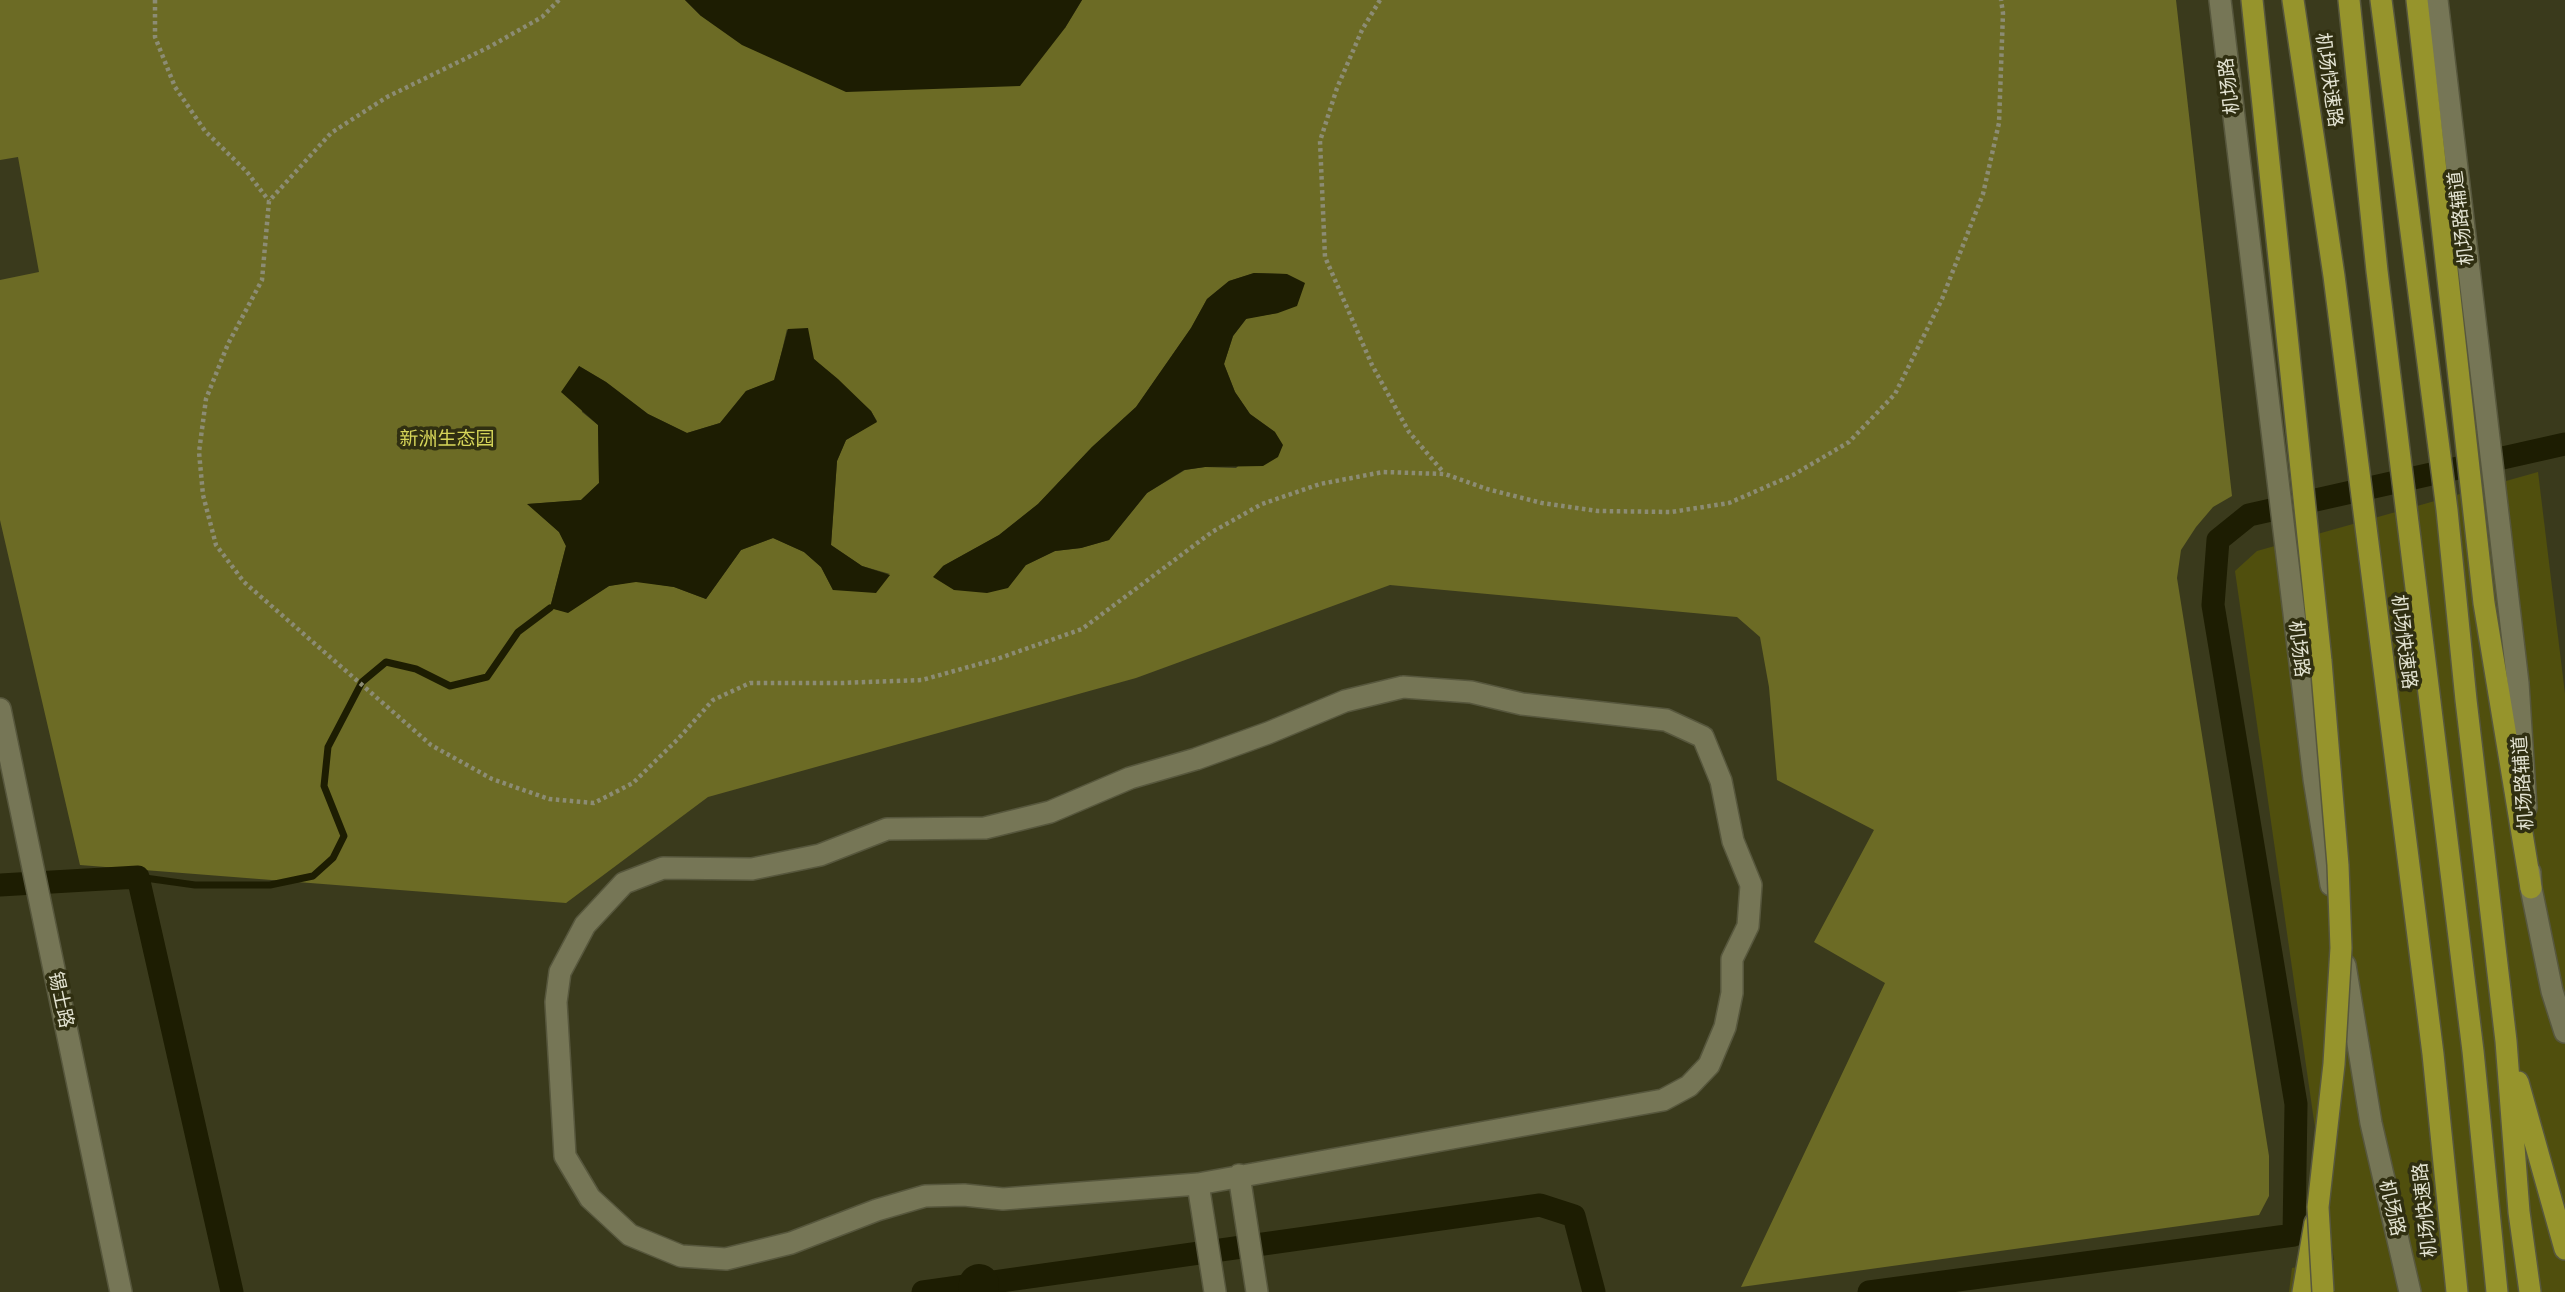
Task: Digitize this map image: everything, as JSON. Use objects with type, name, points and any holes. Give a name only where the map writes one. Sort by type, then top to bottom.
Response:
[{"type":"highway","points":[[2252,0],[2321,661],[2333,798],[2341,948],[2334,1064],[2318,1207],[2302,1292]]},
{"type":"highway","name":"机场快速路","points":[[2293,0],[2334,276],[2433,1054],[2457,1292]]},
{"type":"highway","name":"机场快速路","points":[[2349,0],[2377,271],[2473,1051],[2497,1292]]},
{"type":"highway","points":[[2381,0],[2447,510],[2506,1041],[2519,1212],[2530,1292]]},
{"type":"highway","points":[[2417,0],[2484,603],[2531,888]]},
{"type":"highway","points":[[2506,1041],[2565,1249]]},
{"type":"highway","points":[[2318,1207],[2323,1292]]},
{"type":"street","name":"机场路","points":[[2220,0],[2314,779],[2371,1123],[2410,1292]]},
{"type":"street","name":"机场路辅道","points":[[2437,0],[2518,682],[2531,888]]},
{"type":"street","points":[[1403,687],[1471,692],[1522,704],[1666,720],[1703,737],[1721,781],[1733,841],[1751,885],[1748,926],[1732,959],[1732,993],[1725,1027],[1709,1065],[1689,1086],[1663,1100],[1239,1175],[1199,1193],[1003,1199],[964,1195],[925,1196],[877,1210],[791,1243],[726,1259],[681,1256],[630,1235],[590,1198],[565,1156],[556,1002],[560,972],[584,925],[624,883],[663,868],[752,869],[820,855],[887,829],[985,828],[1050,812],[1130,778],[1196,759],[1345,701],[1403,687]]},
{"type":"street","name":"锡士路","points":[[0,709],[121,1292]]},
{"type":"street","points":[[2531,888],[2552,991],[2565,1032]]},
{"type":"street","points":[[1239,1175],[1257,1292]]},
{"type":"street","points":[[1199,1193],[1215,1292]]},
{"type":"path","points":[[155,0],[155,37],[175,87],[205,131],[247,172],[269,201]]},
{"type":"path","points":[[559,0],[542,17],[491,46],[435,71],[387,97],[331,133],[269,201],[262,280],[228,344],[206,399],[199,452],[203,495],[216,544],[244,582],[431,745],[492,779],[549,799],[594,803],[633,783],[713,700],[750,683],[922,680],[997,659],[1082,629],[1212,532],[1262,504],[1320,484],[1384,472],[1445,474],[1487,489],[1542,503],[1598,511],[1671,512],[1730,503],[1793,475],[1849,442],[1895,394],[1942,299],[1983,194],[1999,122],[2003,13],[2001,0]]},
{"type":"path","points":[[1380,0],[1362,30],[1337,88],[1320,141],[1325,257],[1384,387],[1409,432],[1445,474]]},
{"type":"shaded area","points":[[685,0],[1082,0],[1065,28],[1020,86],[846,92],[742,45],[701,16]]},
{"type":"shaded area","points":[[1254,273],[1287,274],[1305,283],[1297,306],[1246,319],[1233,336],[1224,364],[1235,392],[1250,414],[1275,432],[1283,445],[1278,457],[1263,466],[1184,470],[1147,493],[1109,540],[1081,548],[1055,551],[1026,565],[1008,588],[987,593],[954,590],[933,577],[943,566],[999,535],[1038,504],[1092,447],[1136,407],[1191,328],[1207,299],[1229,281]]},
{"type":"shaded area","points":[[808,328],[814,359],[871,411],[877,422],[846,440],[837,461],[831,545],[862,566],[890,575],[876,593],[833,590],[821,567],[804,552],[773,538],[741,550],[706,599],[674,587],[636,582],[609,586],[568,613],[550,608],[566,546],[559,532],[527,504],[581,500],[599,483],[598,425],[561,392],[579,366],[606,382],[648,414],[687,433],[720,423],[746,391],[774,380],[788,329]]},
{"type":"shaded area","points":[[2538,472],[2565,694],[2565,1292],[2289,1292],[2292,1268],[2334,1260],[2235,571],[2257,551]]},
{"type":"green space","name":"新洲生态园","points":[[0,0],[685,0],[701,16],[1065,28],[1082,0],[2176,0],[2232,496],[2213,507],[2196,527],[2181,550],[2177,578],[2269,1156],[2269,1196],[2259,1215],[1741,1287],[1885,983],[1814,942],[1874,830],[1777,780],[1769,687],[1760,637],[1737,617],[1390,585],[1136,678],[708,797],[566,903],[80,865],[0,520],[0,280],[39,272],[18,157],[0,160]],"holes":[[[1254,273],[1287,274],[1278,313],[1247,318],[1233,336],[1224,364],[1235,392],[1250,414],[1275,432],[1236,468],[1205,467],[1185,470],[1147,493],[1109,540],[1081,548],[1055,551],[1026,565],[943,566],[999,535],[1038,504],[1092,447],[1136,407],[1191,328],[1207,299],[1229,281]],[[787,329],[814,359],[871,411],[877,421],[846,440],[837,461],[831,545],[862,566],[890,574],[833,590],[821,567],[804,552],[773,538],[741,550],[706,599],[674,587],[636,581],[609,586],[568,612],[550,608],[566,546],[559,532],[528,504],[581,500],[599,483],[598,425],[582,412],[579,366],[606,382],[648,414],[687,433],[720,423],[746,391],[775,380]]]},
{"type":"waterway","points":[[1869,1292],[2294,1235],[2296,1104],[2213,605],[2218,540],[2249,515],[2565,444]]},
{"type":"waterway","points":[[138,877],[195,885],[270,885],[313,876],[333,858],[344,836],[324,786],[328,747],[362,682],[386,662],[416,669],[450,686],[487,677],[518,632],[550,608]]},
{"type":"waterway","points":[[0,885],[138,877],[232,1292]]},
{"type":"waterway","points":[[923,1292],[1540,1205],[1574,1216],[1594,1292]]},
{"type":"waterway","points":[[978,1292],[979,1284]]}]
